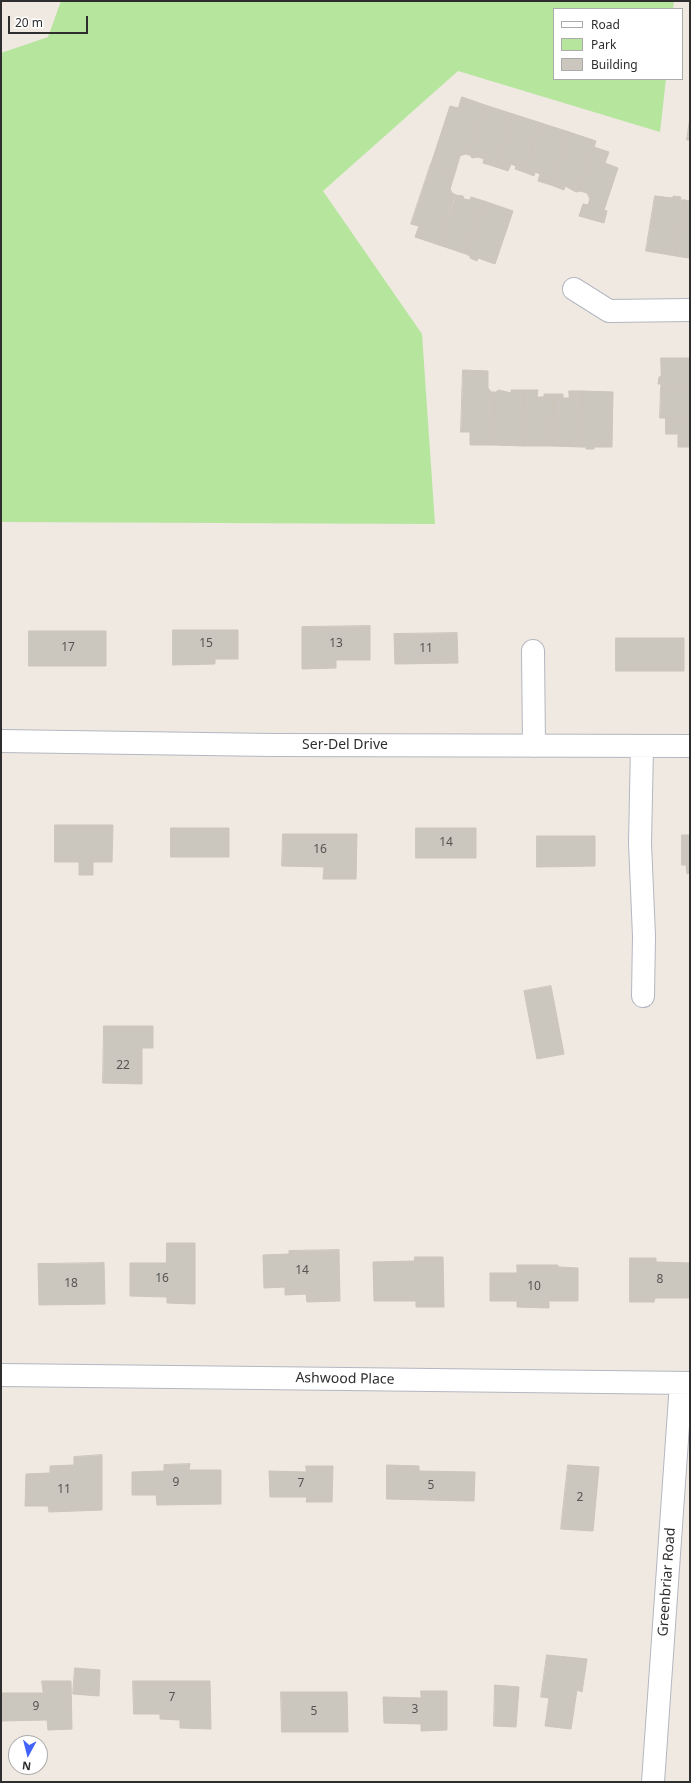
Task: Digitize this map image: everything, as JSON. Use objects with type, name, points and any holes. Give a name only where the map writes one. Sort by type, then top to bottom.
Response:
[{"type":"street","points":[[574,289],[609,311],[690,310]]},
{"type":"street","points":[[533,651],[534,746]]},
{"type":"street","name":"Ser-Del Drive","points":[[1,741],[690,746]]},
{"type":"street","points":[[642,746],[640,843],[644,936],[643,996]]},
{"type":"street","name":"Ashwood Place","points":[[1,1375],[685,1383]]},
{"type":"street","name":"Greenbriar Road","points":[[653,1782],[685,1383]]},
{"type":"green space","points":[[61,1],[674,1],[673,8],[553,8],[553,80],[666,80],[660,132],[458,71],[323,191],[422,334],[435,524],[1,522],[1,53],[48,37]]},
{"type":"building","points":[[462,97],[485,105],[469,155],[465,154],[460,156],[455,173],[431,164],[450,106],[458,108]]},
{"type":"building","points":[[485,105],[513,114],[496,167],[483,163],[484,159],[478,157],[472,158],[469,154]]},
{"type":"building","points":[[513,114],[541,123],[524,172],[515,169],[516,166],[511,164],[508,171],[496,167]]},
{"type":"building","points":[[690,118],[690,140],[687,140]]},
{"type":"building","points":[[541,123],[569,132],[551,185],[538,181],[540,174],[535,172],[534,176],[524,172]]},
{"type":"building","points":[[569,132],[596,141],[580,191],[576,192],[565,186],[564,190],[551,185]]},
{"type":"building","points":[[594,147],[609,152],[605,163],[618,168],[604,210],[607,211],[604,223],[579,216],[583,204],[588,205],[590,199],[587,193],[580,191]]},
{"type":"building","points":[[431,164],[455,173],[450,189],[452,193],[456,195],[439,245],[415,237],[419,226],[411,224]]},
{"type":"building","points":[[455,195],[463,196],[464,199],[470,200],[471,197],[484,201],[466,254],[439,245]]},
{"type":"building","points":[[655,196],[673,198],[673,196],[681,197],[680,200],[685,200],[676,256],[646,251]]},
{"type":"building","points":[[685,200],[690,201],[689,258],[676,256]]},
{"type":"building","points":[[484,201],[513,211],[495,264],[478,258],[477,261],[470,258],[470,256],[466,254]]},
{"type":"building","points":[[661,358],[690,358],[690,389],[661,388],[661,384],[658,384],[659,377],[661,376]]},
{"type":"building","points":[[463,370],[488,371],[488,388],[491,392],[495,392],[494,445],[470,445],[470,432],[461,432]]},
{"type":"building","points":[[661,388],[690,389],[690,418],[660,418]]},
{"type":"building","points":[[499,390],[511,393],[511,390],[524,390],[523,446],[494,445],[495,393]]},
{"type":"building","points":[[524,390],[538,390],[537,397],[544,397],[544,394],[553,394],[552,446],[523,446]]},
{"type":"building","points":[[569,391],[583,391],[582,447],[552,446],[553,394],[563,394],[563,398],[569,398]]},
{"type":"building","points":[[583,391],[613,392],[612,447],[594,447],[594,449],[586,449],[586,447],[582,447]]},
{"type":"building","points":[[666,418],[690,418],[690,447],[678,447],[678,434],[666,434]]},
{"type":"building","points":[[370,626],[370,660],[336,660],[336,668],[302,669],[302,627]]},
{"type":"building","points":[[173,630],[238,630],[238,659],[215,659],[215,664],[173,665]]},
{"type":"building","points":[[29,631],[106,631],[106,666],[29,666]]},
{"type":"building","points":[[457,633],[458,663],[395,664],[394,634]]},
{"type":"building","points":[[616,638],[684,638],[684,671],[616,671]]},
{"type":"building","points":[[55,825],[113,825],[112,862],[93,862],[93,875],[79,875],[79,862],[55,862]]},
{"type":"building","points":[[171,828],[229,828],[229,857],[171,857]]},
{"type":"building","points":[[416,828],[476,828],[476,858],[416,858]]},
{"type":"building","points":[[283,834],[357,834],[356,879],[323,879],[324,867],[282,866]]},
{"type":"building","points":[[682,835],[690,835],[690,873],[687,874],[686,865],[682,865]]},
{"type":"building","points":[[537,836],[595,836],[595,866],[537,867]]},
{"type":"building","points":[[551,986],[564,1054],[537,1059],[524,991]]},
{"type":"building","points":[[104,1026],[153,1026],[153,1048],[142,1048],[142,1084],[103,1083]]},
{"type":"building","points":[[167,1243],[195,1243],[195,1304],[167,1303],[167,1297],[130,1296],[130,1263],[166,1263]]},
{"type":"building","points":[[339,1250],[340,1301],[307,1302],[306,1294],[285,1295],[285,1287],[264,1288],[263,1255],[289,1254],[289,1251]]},
{"type":"building","points":[[415,1257],[443,1257],[444,1307],[416,1307],[416,1301],[374,1301],[373,1262],[414,1261]]},
{"type":"building","points":[[630,1258],[656,1258],[656,1262],[690,1263],[690,1298],[655,1298],[654,1302],[630,1302]]},
{"type":"building","points":[[104,1263],[105,1304],[39,1305],[38,1264]]},
{"type":"building","points":[[517,1265],[558,1265],[558,1267],[578,1268],[578,1301],[549,1301],[549,1308],[517,1307],[517,1301],[490,1301],[490,1273],[517,1273]]},
{"type":"building","points":[[102,1455],[102,1510],[49,1512],[48,1506],[25,1506],[26,1474],[50,1473],[50,1466],[74,1465],[74,1457]]},
{"type":"building","points":[[190,1464],[189,1470],[221,1470],[221,1504],[157,1505],[156,1495],[132,1495],[132,1472],[164,1471],[164,1465]]},
{"type":"building","points":[[387,1465],[419,1466],[419,1471],[475,1472],[474,1501],[387,1499]]},
{"type":"building","points":[[568,1465],[599,1467],[593,1531],[561,1529]]},
{"type":"building","points":[[306,1466],[333,1466],[332,1502],[306,1502],[307,1497],[270,1497],[269,1471],[306,1472]]},
{"type":"building","points":[[547,1655],[587,1659],[582,1692],[577,1690],[571,1729],[545,1726],[549,1698],[541,1697]]},
{"type":"building","points":[[75,1668],[100,1670],[99,1696],[73,1694]]},
{"type":"building","points":[[42,1681],[71,1681],[72,1729],[48,1730],[47,1720],[1,1721],[1,1693],[43,1693]]},
{"type":"building","points":[[133,1681],[210,1681],[211,1729],[180,1728],[180,1720],[160,1719],[160,1714],[134,1714]]},
{"type":"building","points":[[495,1685],[519,1687],[516,1727],[494,1726]]},
{"type":"building","points":[[421,1691],[447,1691],[447,1730],[421,1731],[421,1724],[384,1723],[383,1697],[421,1698]]},
{"type":"building","points":[[281,1692],[347,1692],[348,1732],[282,1732]]}]
